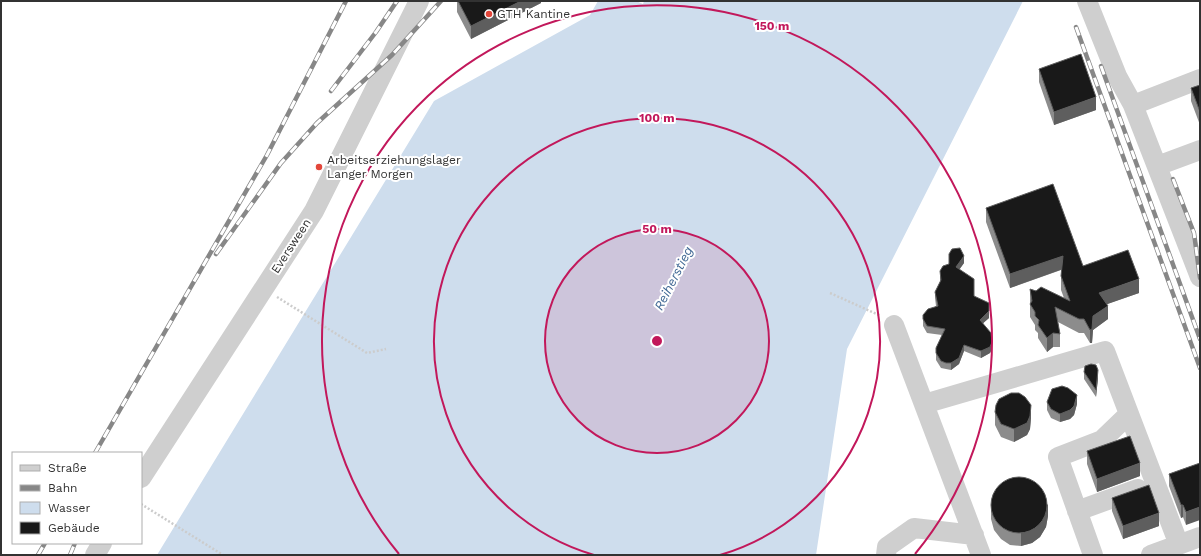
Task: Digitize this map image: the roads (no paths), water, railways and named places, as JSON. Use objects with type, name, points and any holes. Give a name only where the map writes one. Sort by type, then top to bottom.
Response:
[{"type":"street","name":"Eversween","points":[[142,476],[314,211],[419,1]]},
{"type":"street","points":[[1087,1],[1117,76],[1133,105],[1200,277]]},
{"type":"street","points":[[1133,105],[1200,79]]},
{"type":"street","points":[[1157,166],[1200,150]]},
{"type":"street","points":[[888,321],[924,404],[981,555]]},
{"type":"street","points":[[924,404],[1104,351],[1179,545]]},
{"type":"street","points":[[1093,555],[1058,457],[1102,440],[1129,414]]},
{"type":"street","points":[[1077,511],[1155,483]]},
{"type":"street","points":[[886,555],[887,547],[914,528],[974,535]]},
{"type":"street","points":[[1152,555],[1200,537]]},
{"type":"street","points":[[95,555],[101,544]]},
{"type":"water","name":"Reiherstieg","points":[[598,1],[636,1],[643,4],[644,1],[1023,1],[847,349],[816,555],[157,555],[434,101],[590,15]]},
{"type":"railway","points":[[96,452],[267,155],[346,1]]},
{"type":"railway","points":[[331,91],[376,32],[397,1]]},
{"type":"railway","points":[[216,254],[281,163],[317,123],[392,55],[441,1]]},
{"type":"railway","points":[[1076,27],[1200,368]]},
{"type":"railway","points":[[1101,66],[1200,339]]},
{"type":"railway","points":[[1173,179],[1194,233],[1200,278]]},
{"type":"railway","points":[[38,555],[44,544]]},
{"type":"railway","points":[[70,555],[75,544]]},
{"type":"place","name":"GTH Kantine","points":[[489,14]]},
{"type":"place","name":"Arbeitserziehungslager Langer Morgen","points":[[319,167]]}]
